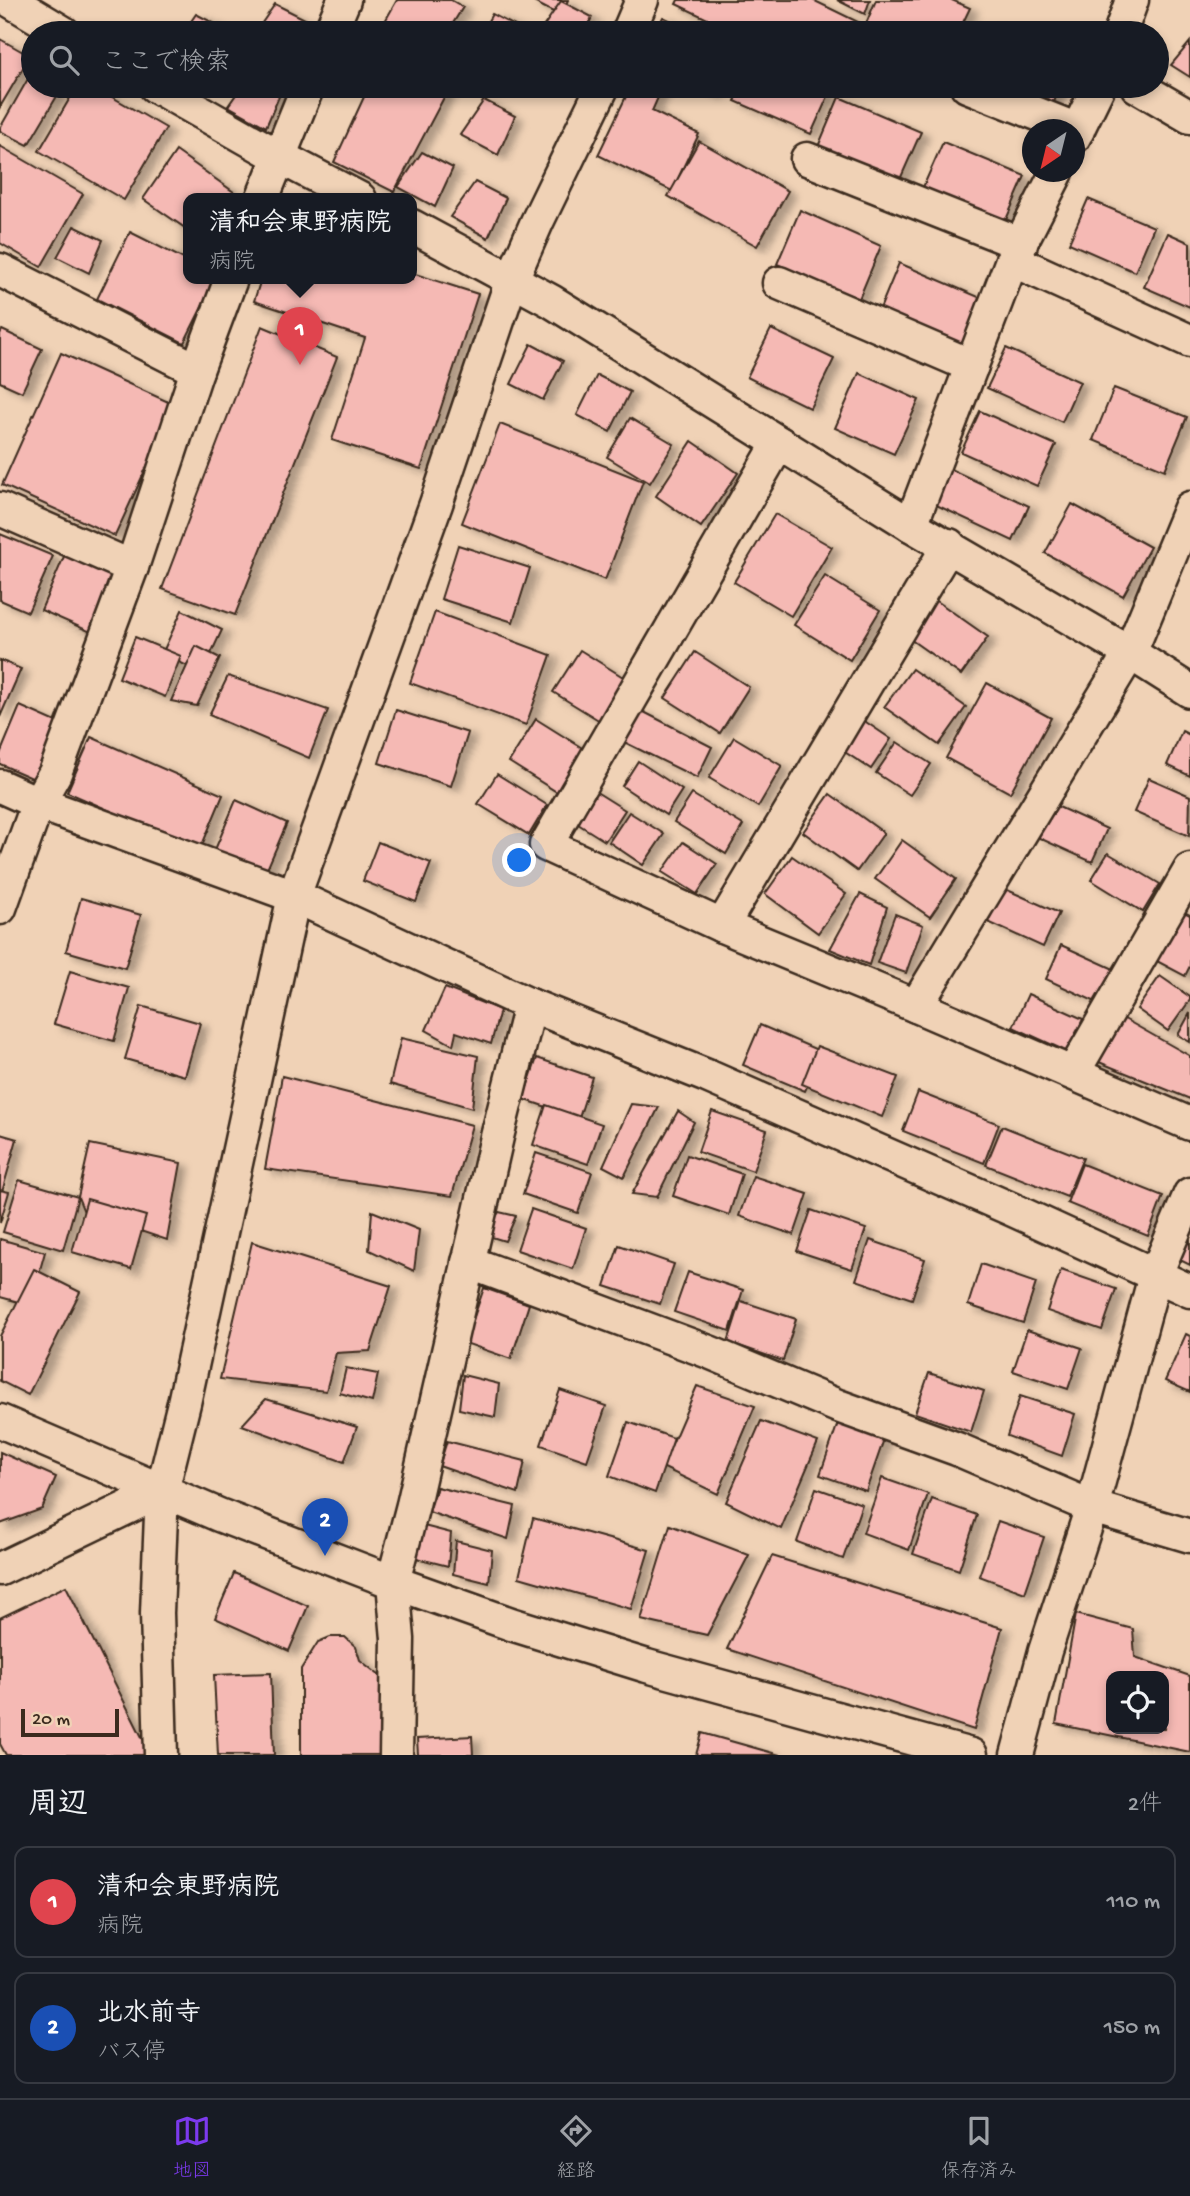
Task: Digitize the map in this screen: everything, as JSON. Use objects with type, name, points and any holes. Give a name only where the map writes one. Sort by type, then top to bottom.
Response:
[{"type":"street","points":[[9,0],[44,21]]},
{"type":"street","points":[[335,21],[344,0]]},
{"type":"street","points":[[633,21],[642,0]]},
{"type":"street","points":[[1124,21],[1132,0]]},
{"type":"street","points":[[176,98],[349,193]]},
{"type":"street","points":[[264,193],[303,98]]},
{"type":"street","points":[[161,1755],[157,1613],[162,1491],[184,1403],[294,896],[431,517],[512,279],[597,98]]},
{"type":"street","points":[[994,98],[1042,119]]},
{"type":"street","points":[[1083,119],[1093,98]]},
{"type":"street","points":[[1158,98],[1190,117]]},
{"type":"street","points":[[807,159],[1017,252],[1190,341]]},
{"type":"street","points":[[911,525],[1017,252],[1052,182]]},
{"type":"street","points":[[417,229],[551,301],[911,525],[949,545],[1190,691]]},
{"type":"street","points":[[0,270],[197,370]]},
{"type":"street","points":[[779,283],[972,366]]},
{"type":"street","points":[[0,908],[38,803],[55,773],[132,567],[197,370],[229,284]]},
{"type":"street","points":[[779,443],[546,845],[722,926],[1190,1124]]},
{"type":"street","points":[[916,1006],[1130,653],[1190,508]]},
{"type":"street","points":[[0,509],[132,567]]},
{"type":"street","points":[[722,926],[949,545]]},
{"type":"street","points":[[0,786],[38,803],[294,896],[530,1005],[720,1082],[1011,1209],[1190,1291]]},
{"type":"street","points":[[1073,1073],[1190,870]]},
{"type":"street","points":[[396,1755],[398,1639],[393,1582],[530,1005]]},
{"type":"street","points":[[1017,1755],[1045,1651],[1092,1507],[1155,1276],[1190,1194]]},
{"type":"street","points":[[468,1262],[709,1352],[838,1406],[957,1449],[1092,1507],[1190,1536]]},
{"type":"street","points":[[0,1421],[162,1491],[393,1582],[511,1624],[647,1667],[971,1755]]},
{"type":"street","points":[[0,1569],[162,1491]]},
{"type":"building","points":[[397,0],[451,0],[463,7],[454,21],[385,21]]},
{"type":"building","points":[[530,0],[568,0],[561,16]]},
{"type":"building","points":[[678,0],[813,0],[856,21],[712,21],[676,4]]},
{"type":"building","points":[[837,0],[870,0],[865,14]]},
{"type":"building","points":[[876,0],[952,0],[970,8],[964,21],[867,21]]},
{"type":"building","points":[[561,1],[592,17],[590,21],[547,21]]},
{"type":"building","points":[[275,4],[307,20],[307,21],[263,21]]},
{"type":"building","points":[[196,14],[210,21],[191,21]]},
{"type":"building","points":[[492,14],[505,21],[488,21]]},
{"type":"building","points":[[0,39],[21,51],[21,71],[0,107]]},
{"type":"building","points":[[1190,42],[1190,77],[1171,65]]},
{"type":"building","points":[[21,91],[21,98],[56,98],[28,145],[0,131]]},
{"type":"building","points":[[70,98],[114,98],[166,128],[124,200],[39,151]]},
{"type":"building","points":[[234,98],[278,98],[266,127],[228,106]]},
{"type":"building","points":[[363,98],[444,98],[394,192],[334,162]]},
{"type":"building","points":[[625,98],[658,98],[652,111],[699,134],[672,191],[598,155]]},
{"type":"building","points":[[736,98],[827,98],[811,134],[735,101]]},
{"type":"building","points":[[839,98],[921,132],[898,184],[817,149]]},
{"type":"building","points":[[1020,98],[1056,98],[1050,111]]},
{"type":"building","points":[[484,100],[515,116],[498,155],[460,135]]},
{"type":"building","points":[[699,141],[788,191],[757,246],[668,196]]},
{"type":"building","points":[[943,142],[1022,175],[1022,182],[1002,229],[920,194]]},
{"type":"building","points":[[0,146],[83,194],[41,267],[0,243]]},
{"type":"building","points":[[176,151],[235,193],[183,193],[183,227],[143,199]]},
{"type":"building","points":[[422,152],[453,168],[435,207],[417,197],[417,193],[409,193],[398,187]]},
{"type":"building","points":[[475,182],[506,198],[488,238],[450,217]]},
{"type":"building","points":[[1088,199],[1154,227],[1135,272],[1069,243]]},
{"type":"building","points":[[800,210],[881,246],[859,299],[777,264]]},
{"type":"building","points":[[74,226],[103,240],[89,273],[57,257]]},
{"type":"building","points":[[130,232],[183,258],[183,284],[214,284],[184,343],[97,299]]},
{"type":"building","points":[[1168,233],[1190,243],[1190,307],[1144,287]]},
{"type":"building","points":[[899,263],[981,298],[959,351],[877,316]]},
{"type":"building","points":[[417,275],[478,294],[421,469],[332,440],[365,338],[254,301],[259,284],[417,284]]},
{"type":"building","points":[[262,326],[337,357],[235,615],[162,589]]},
{"type":"building","points":[[771,329],[834,359],[810,408],[747,377]]},
{"type":"building","points":[[2,330],[42,349],[22,392],[0,382]]},
{"type":"building","points":[[531,344],[563,361],[543,400],[511,384]]},
{"type":"building","points":[[1006,348],[1080,382],[1062,422],[987,388]]},
{"type":"building","points":[[61,353],[175,405],[115,536],[2,485]]},
{"type":"building","points":[[859,373],[919,400],[894,454],[835,428]]},
{"type":"building","points":[[597,375],[630,392],[610,432],[577,415]]},
{"type":"building","points":[[1114,388],[1187,417],[1165,470],[1093,440]]},
{"type":"building","points":[[980,411],[1056,445],[1037,486],[961,452]]},
{"type":"building","points":[[630,418],[674,444],[650,483],[607,457]]},
{"type":"building","points":[[500,424],[643,481],[605,580],[462,523]]},
{"type":"building","points":[[692,441],[738,473],[701,527],[656,496]]},
{"type":"building","points":[[948,468],[1029,506],[1013,541],[932,503]]},
{"type":"building","points":[[1072,504],[1150,547],[1123,596],[1045,553]]},
{"type":"building","points":[[775,514],[832,547],[791,616],[734,582]]},
{"type":"building","points":[[0,534],[53,556],[28,612],[0,600]]},
{"type":"building","points":[[458,545],[530,568],[513,622],[441,599]]},
{"type":"building","points":[[65,554],[117,577],[93,633],[41,610]]},
{"type":"building","points":[[825,576],[880,610],[850,660],[794,625]]},
{"type":"building","points":[[934,599],[988,637],[961,675],[907,637]]},
{"type":"building","points":[[182,610],[222,630],[202,673],[162,654]]},
{"type":"building","points":[[435,612],[551,655],[526,725],[410,683]]},
{"type":"building","points":[[135,637],[181,656],[165,697],[119,678]]},
{"type":"building","points":[[196,646],[220,658],[197,706],[171,701]]},
{"type":"building","points":[[580,650],[631,682],[605,724],[553,692]]},
{"type":"building","points":[[695,652],[749,687],[720,733],[665,698]]},
{"type":"building","points":[[0,660],[21,669],[0,717]]},
{"type":"building","points":[[912,669],[966,707],[939,745],[884,707]]},
{"type":"building","points":[[228,676],[328,710],[309,758],[209,715]]},
{"type":"building","points":[[987,683],[1051,718],[1010,793],[946,758]]},
{"type":"building","points":[[20,706],[72,729],[48,785],[0,764],[0,754]]},
{"type":"building","points":[[396,710],[468,733],[451,786],[379,763]]},
{"type":"building","points":[[640,710],[712,747],[697,778],[624,742]]},
{"type":"building","points":[[857,716],[891,739],[871,769],[837,747]]},
{"type":"building","points":[[536,719],[587,751],[560,794],[509,762]]},
{"type":"building","points":[[1182,731],[1190,735],[1190,776],[1167,765]]},
{"type":"building","points":[[91,737],[223,795],[200,850],[67,792]]},
{"type":"building","points":[[734,737],[782,766],[758,807],[709,778]]},
{"type":"building","points":[[897,742],[931,764],[910,795],[876,773]]},
{"type":"building","points":[[638,761],[682,790],[666,815],[622,786]]},
{"type":"building","points":[[497,774],[547,805],[529,835],[478,804]]},
{"type":"building","points":[[1149,778],[1190,796],[1189,836],[1134,812]]},
{"type":"building","points":[[590,788],[625,810],[605,841],[570,819]]},
{"type":"building","points":[[692,794],[743,825],[726,854],[674,822]]},
{"type":"building","points":[[830,794],[884,833],[857,871],[803,832]]},
{"type":"building","points":[[236,800],[287,823],[265,874],[214,852]]},
{"type":"building","points":[[1052,804],[1107,829],[1092,862],[1037,837]]},
{"type":"building","points":[[629,812],[664,834],[643,865],[609,842]]},
{"type":"building","points":[[902,840],[956,879],[930,917],[875,879]]},
{"type":"building","points":[[378,842],[431,863],[416,902],[363,881]]},
{"type":"building","points":[[683,842],[717,864],[697,894],[662,872]]},
{"type":"building","points":[[1108,853],[1160,884],[1143,912],[1091,880]]},
{"type":"building","points":[[792,856],[846,894],[818,933],[765,894]]},
{"type":"building","points":[[1003,888],[1059,913],[1043,947],[988,922]]},
{"type":"building","points":[[860,894],[887,907],[869,965],[830,949]]},
{"type":"building","points":[[81,898],[141,915],[125,968],[66,951]]},
{"type":"building","points":[[1179,909],[1190,915],[1190,966],[1185,976],[1153,959]]},
{"type":"building","points":[[895,914],[923,925],[906,973],[877,963]]},
{"type":"building","points":[[1061,945],[1116,970],[1100,1004],[1046,979]]},
{"type":"building","points":[[70,971],[129,988],[114,1041],[54,1024]]},
{"type":"building","points":[[1160,976],[1190,997],[1168,1031],[1137,1009]]},
{"type":"building","points":[[445,988],[500,1010],[491,1044],[456,1032],[453,1045],[426,1030]]},
{"type":"building","points":[[1028,994],[1083,1019],[1068,1052],[1013,1027]]},
{"type":"building","points":[[141,1006],[200,1023],[185,1076],[125,1059]]},
{"type":"building","points":[[1190,1013],[1190,1042],[1178,1035]]},
{"type":"building","points":[[1119,1016],[1190,1056],[1190,1099],[1089,1058]]},
{"type":"building","points":[[760,1025],[822,1052],[805,1091],[743,1065]]},
{"type":"building","points":[[401,1038],[478,1056],[472,1108],[390,1084]]},
{"type":"building","points":[[817,1046],[898,1077],[882,1117],[802,1084]]},
{"type":"building","points":[[537,1058],[592,1077],[579,1118],[523,1099]]},
{"type":"building","points":[[282,1076],[472,1125],[452,1196],[265,1169]]},
{"type":"building","points":[[918,1092],[999,1124],[984,1163],[903,1131]]},
{"type":"building","points":[[631,1104],[659,1107],[624,1177],[603,1166]]},
{"type":"building","points":[[546,1105],[602,1124],[588,1164],[533,1145]]},
{"type":"building","points":[[678,1111],[694,1122],[657,1197],[632,1194]]},
{"type":"building","points":[[712,1111],[767,1130],[753,1171],[698,1152]]},
{"type":"building","points":[[1002,1126],[1083,1158],[1067,1197],[986,1165]]},
{"type":"building","points":[[0,1134],[17,1139],[2,1192],[0,1191]]},
{"type":"building","points":[[90,1144],[181,1163],[167,1240],[84,1212],[78,1197]]},
{"type":"building","points":[[536,1153],[592,1172],[578,1213],[523,1194]]},
{"type":"building","points":[[687,1155],[742,1174],[729,1215],[673,1196]]},
{"type":"building","points":[[1082,1164],[1163,1196],[1148,1236],[1067,1203]]},
{"type":"building","points":[[753,1176],[808,1194],[794,1235],[739,1216]]},
{"type":"building","points":[[19,1180],[78,1197],[63,1250],[3,1232]]},
{"type":"building","points":[[0,1190],[9,1192],[0,1223]]},
{"type":"building","points":[[87,1199],[146,1216],[131,1269],[72,1252]]},
{"type":"building","points":[[531,1209],[586,1228],[573,1269],[517,1250]]},
{"type":"building","points":[[811,1210],[866,1229],[852,1269],[797,1251]]},
{"type":"building","points":[[372,1211],[419,1230],[414,1271],[369,1250]]},
{"type":"building","points":[[499,1212],[516,1216],[505,1241],[485,1235]]},
{"type":"building","points":[[1190,1237],[1190,1265],[1180,1260]]},
{"type":"building","points":[[0,1239],[45,1252],[30,1305],[0,1297]]},
{"type":"building","points":[[870,1240],[925,1259],[912,1299],[856,1280]]},
{"type":"building","points":[[252,1242],[391,1286],[370,1351],[336,1353],[326,1391],[220,1379]]},
{"type":"building","points":[[619,1245],[674,1264],[660,1304],[605,1286]]},
{"type":"building","points":[[981,1264],[1036,1283],[1023,1323],[968,1305]]},
{"type":"building","points":[[34,1269],[80,1292],[28,1395],[0,1381],[0,1336]]},
{"type":"building","points":[[1061,1270],[1116,1289],[1102,1330],[1047,1311]]},
{"type":"building","points":[[688,1272],[743,1290],[730,1331],[674,1312]]},
{"type":"building","points":[[484,1288],[529,1304],[511,1359],[465,1343]]},
{"type":"building","points":[[741,1301],[796,1319],[783,1361],[728,1342]]},
{"type":"building","points":[[1027,1330],[1082,1348],[1068,1389],[1013,1371]]},
{"type":"building","points":[[1186,1334],[1190,1336],[1190,1392],[1165,1381]]},
{"type":"building","points":[[346,1368],[378,1374],[372,1402],[340,1393]]},
{"type":"building","points":[[929,1373],[984,1391],[971,1432],[915,1413]]},
{"type":"building","points":[[463,1375],[499,1384],[495,1417],[459,1409]]},
{"type":"building","points":[[697,1386],[755,1406],[718,1494],[662,1467]]},
{"type":"building","points":[[560,1390],[606,1406],[587,1461],[541,1445]]},
{"type":"building","points":[[1020,1396],[1075,1414],[1062,1456],[1007,1436]]},
{"type":"building","points":[[266,1399],[357,1427],[344,1462],[242,1425]]},
{"type":"building","points":[[839,1420],[885,1436],[866,1491],[820,1475]]},
{"type":"building","points":[[761,1421],[818,1442],[781,1529],[726,1502]]},
{"type":"building","points":[[628,1422],[674,1438],[655,1493],[609,1476]]},
{"type":"building","points":[[447,1441],[525,1461],[518,1493],[439,1466]]},
{"type":"building","points":[[0,1452],[56,1477],[42,1509],[0,1524]]},
{"type":"building","points":[[882,1478],[928,1494],[909,1550],[863,1533]]},
{"type":"building","points":[[437,1487],[515,1506],[508,1539],[429,1512]]},
{"type":"building","points":[[816,1488],[862,1504],[843,1559],[797,1542]]},
{"type":"building","points":[[932,1499],[977,1515],[959,1570],[913,1554]]},
{"type":"building","points":[[533,1518],[649,1550],[631,1609],[519,1577]]},
{"type":"building","points":[[998,1521],[1044,1537],[1025,1593],[979,1576]]},
{"type":"building","points":[[416,1524],[451,1533],[448,1566],[412,1557]]},
{"type":"building","points":[[670,1525],[749,1555],[707,1635],[641,1620]]},
{"type":"building","points":[[456,1541],[492,1550],[489,1583],[453,1574]]},
{"type":"building","points":[[772,1556],[1002,1628],[974,1730],[727,1649]]},
{"type":"building","points":[[234,1573],[308,1606],[289,1651],[215,1618]]},
{"type":"building","points":[[66,1586],[151,1755],[6,1755],[0,1744],[0,1618]]},
{"type":"building","points":[[1076,1614],[1133,1629],[1135,1657],[1190,1676],[1190,1752],[1056,1724]]},
{"type":"building","points":[[330,1637],[345,1637],[356,1647],[360,1660],[385,1680],[384,1755],[301,1755],[301,1669],[318,1642]]},
{"type":"building","points":[[271,1673],[274,1755],[218,1755],[214,1675]]},
{"type":"building","points":[[702,1733],[780,1755],[696,1755]]},
{"type":"building","points":[[472,1736],[473,1755],[418,1755],[417,1739]]},
{"type":"place","name":"清和会東野病院","points":[[300,365]]},
{"type":"place","name":"北水前寺","points":[[325,1556]]}]
